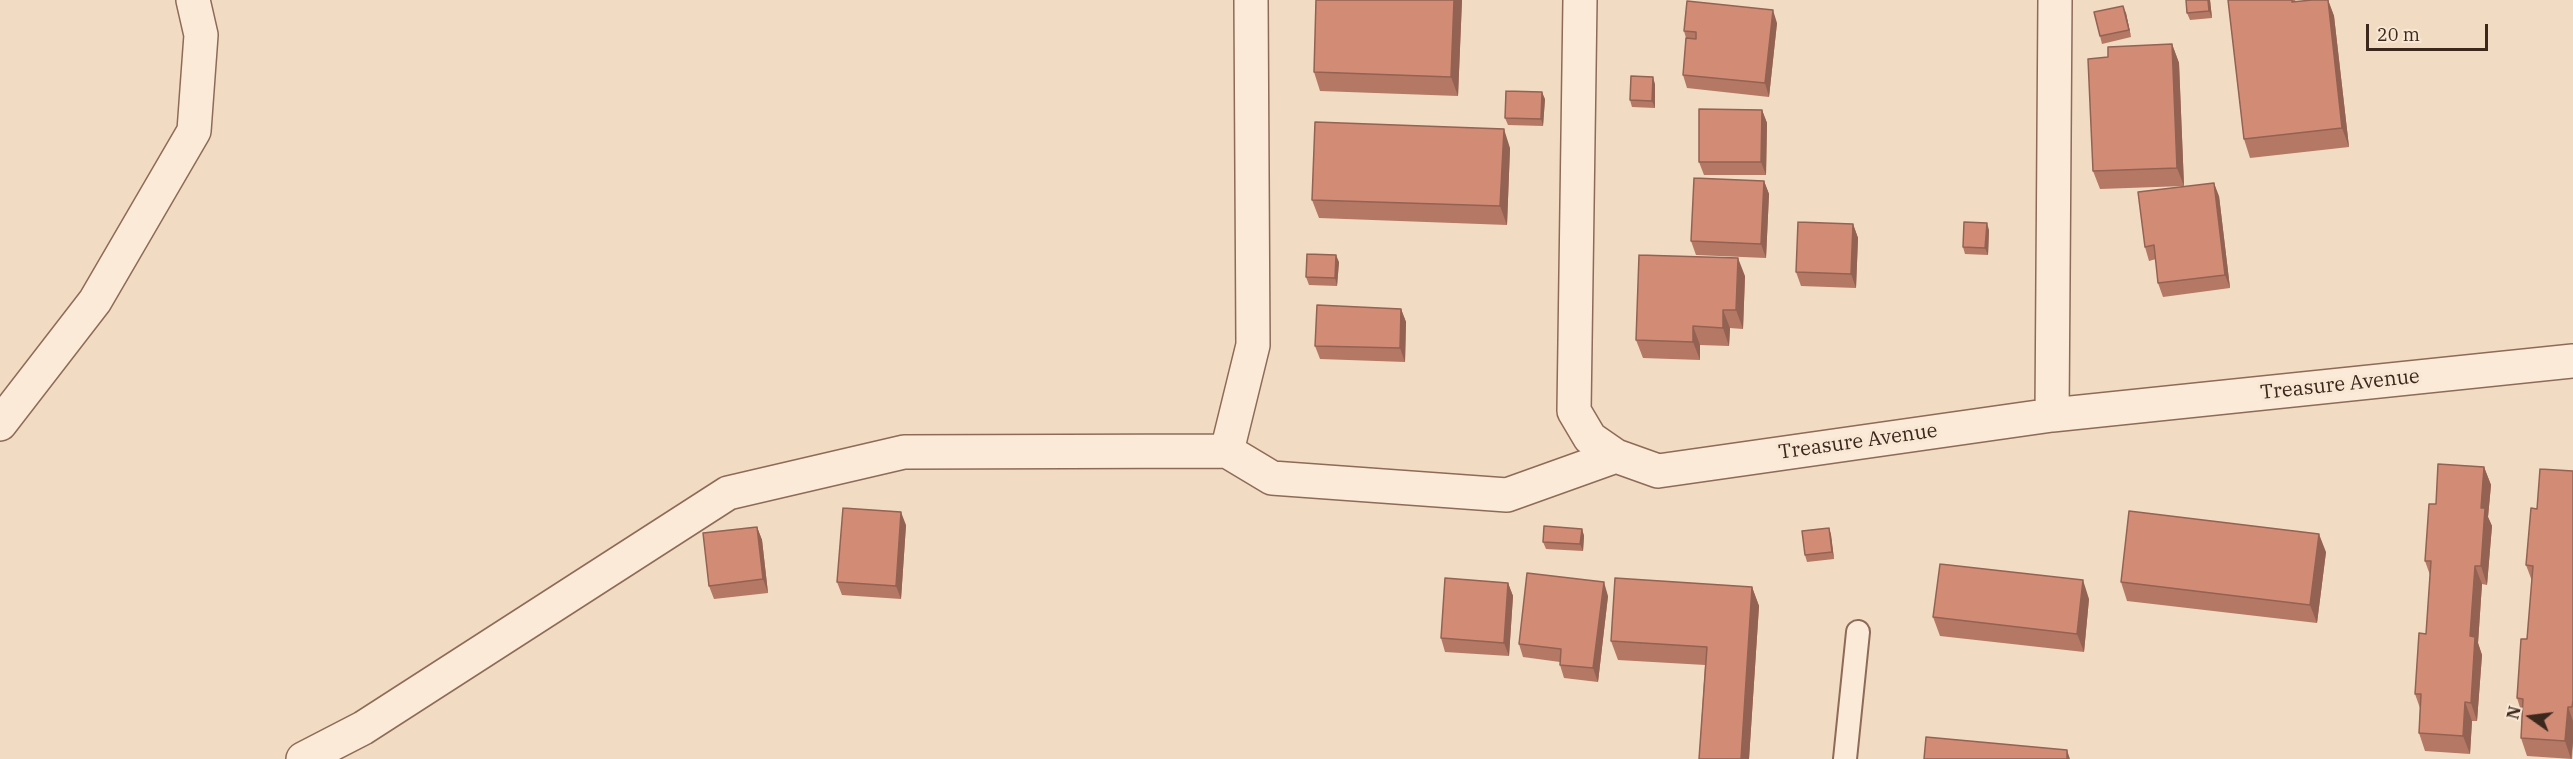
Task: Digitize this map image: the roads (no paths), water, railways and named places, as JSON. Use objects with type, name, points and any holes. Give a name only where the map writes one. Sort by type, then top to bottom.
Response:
[{"type":"street","points":[[0,424],[95,301],[194,131],[201,36],[193,0]]},
{"type":"street","points":[[1227,451],[1254,345],[1251,0]]},
{"type":"street","name":"Treasure Avenue","points":[[1580,0],[1575,411],[1590,438],[1616,456],[1658,471],[2052,415],[2573,361]]},
{"type":"street","points":[[2052,415],[2055,0]]},
{"type":"street","points":[[303,759],[363,728],[728,493],[904,452],[1227,451],[1272,478],[1508,495],[1616,456]]},
{"type":"lane","points":[[1845,759],[1858,632]]}]
